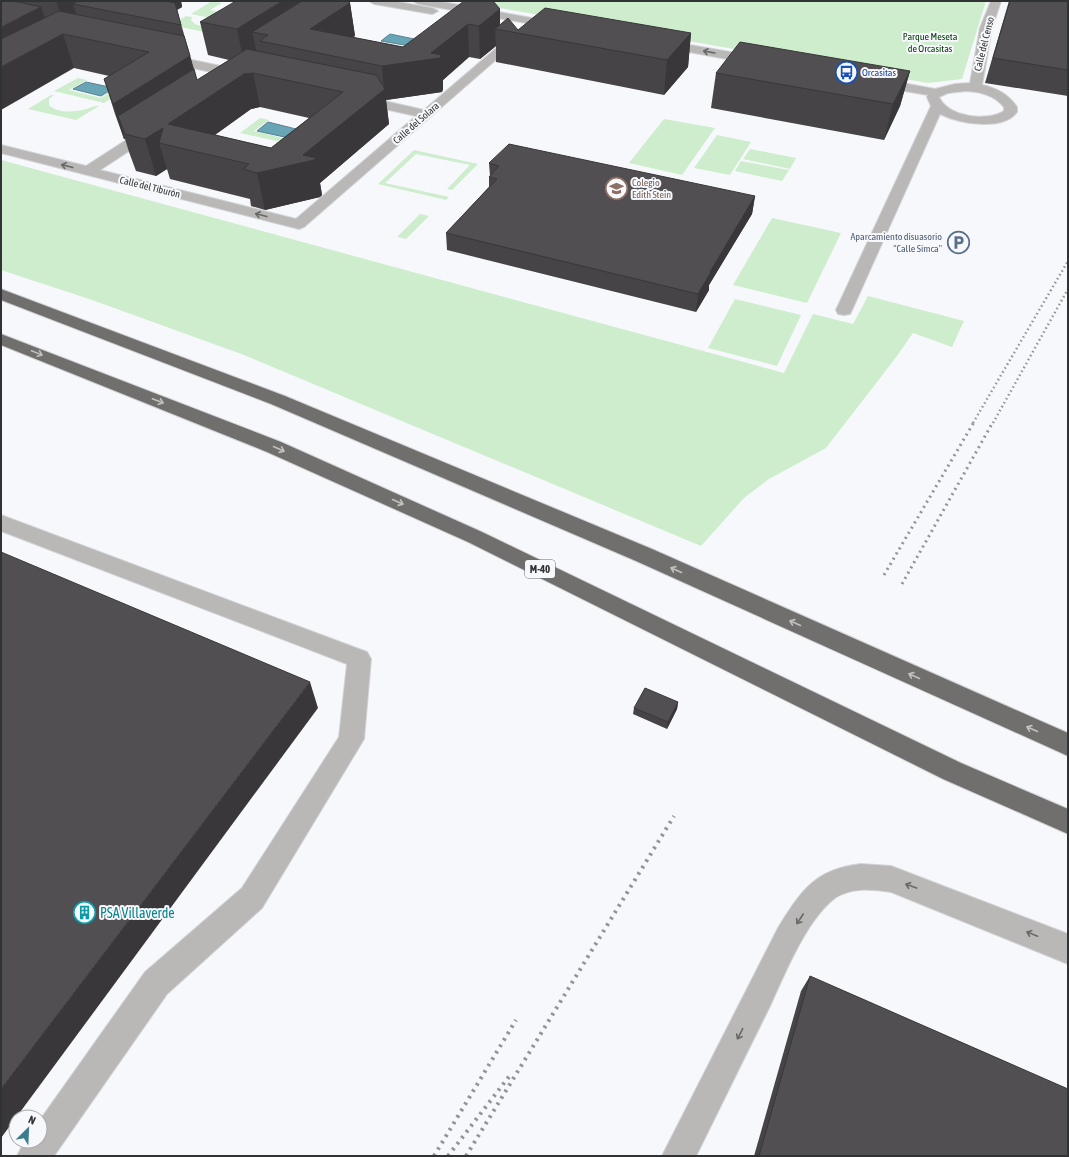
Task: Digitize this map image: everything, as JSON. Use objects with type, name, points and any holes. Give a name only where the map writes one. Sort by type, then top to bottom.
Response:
[{"type":"highway","points":[[1,294],[292,406],[644,555],[1068,745]]},
{"type":"highway","name":"M-40","points":[[1,339],[274,447],[475,537],[952,771],[1068,822]]},
{"type":"street","points":[[374,1],[530,25]]},
{"type":"street","points":[[418,1],[566,32]]},
{"type":"street","name":"Calle del Censo","points":[[975,88],[976,72],[986,28],[996,1]]},
{"type":"street","name":"Calle del Solara","points":[[299,224],[530,25]]},
{"type":"street","points":[[648,42],[769,68],[656,52]]},
{"type":"street","points":[[153,56],[260,78]]},
{"type":"street","points":[[224,82],[250,65]]},
{"type":"street","points":[[844,310],[936,100],[945,88],[975,88],[988,91],[1004,98],[1011,106],[1010,112],[1003,117],[973,120],[951,114],[936,100],[865,85]]},
{"type":"street","points":[[346,97],[426,114]]},
{"type":"street","points":[[88,171],[165,121]]},
{"type":"street","name":"Calle del Tiburón","points":[[1,149],[299,224]]},
{"type":"street","points":[[1,522],[359,659],[351,739],[252,898],[156,983],[34,1156]]},
{"type":"street","points":[[680,1156],[788,938],[818,894],[844,879],[861,876],[876,876],[891,879],[1068,949]]},
{"type":"green space","points":[[212,1],[222,3],[210,10],[239,16],[240,24],[191,14]]},
{"type":"green space","name":"Parque Meseta de Orcasitas","points":[[460,1],[986,1],[962,79],[928,83]]},
{"type":"green space","points":[[186,16],[192,17],[191,20],[195,24],[203,27],[204,32],[171,25]]},
{"type":"green space","points":[[78,78],[87,80],[69,90],[101,98],[119,87],[127,89],[104,103],[54,91]]},
{"type":"green space","points":[[51,95],[54,95],[49,99],[49,105],[57,110],[67,112],[99,106],[76,120],[28,109]]},
{"type":"green space","points":[[260,118],[269,120],[254,131],[291,140],[295,145],[240,133]]},
{"type":"green space","points":[[664,119],[715,128],[682,175],[629,163]]},
{"type":"green space","points":[[717,135],[751,142],[730,175],[694,168]]},
{"type":"green space","points":[[750,149],[796,158],[790,169],[743,159]]},
{"type":"green space","points":[[414,150],[478,164],[452,190],[447,189],[470,165],[416,154],[385,183],[449,197],[446,200],[378,184]]},
{"type":"green space","points":[[1,160],[784,373],[813,314],[853,324],[868,296],[964,321],[952,347],[913,333],[826,448],[769,479],[744,498],[701,546],[244,355],[92,300],[1,270]]},
{"type":"green space","points":[[741,161],[789,170],[782,181],[735,171]]},
{"type":"green space","points":[[420,214],[429,216],[406,239],[397,237]]},
{"type":"green space","points":[[772,218],[841,233],[807,303],[733,285]]},
{"type":"green space","points":[[735,299],[801,315],[777,366],[708,348]]},
{"type":"water","points":[[390,34],[419,40],[410,46],[381,41]]},
{"type":"water","points":[[86,82],[114,88],[101,96],[73,89]]},
{"type":"water","points":[[268,122],[300,130],[289,138],[257,131]]},
{"type":"building","points":[[1,1],[13,1],[41,7],[1,27]]},
{"type":"building","points":[[78,1],[165,1],[175,3],[181,25],[73,4]]},
{"type":"building","points":[[236,1],[282,1],[237,29],[200,22]]},
{"type":"building","points":[[302,1],[348,1],[350,3],[310,29],[403,47],[464,1],[493,1],[500,9],[479,26],[468,24],[431,53],[441,55],[440,58],[382,66],[260,41],[268,35],[252,32]]},
{"type":"building","points":[[1010,1],[1068,1],[1068,70],[993,58]]},
{"type":"building","points":[[545,8],[691,33],[667,60],[495,29],[508,18],[518,30]]},
{"type":"building","points":[[59,11],[184,36],[190,56],[113,104],[104,79],[149,52],[63,34],[1,67],[1,39]]},
{"type":"building","points":[[740,42],[910,71],[893,104],[716,73]]},
{"type":"building","points":[[247,49],[376,75],[385,89],[303,155],[316,158],[314,160],[257,173],[243,169],[249,164],[159,143],[163,128],[145,139],[125,134],[118,116],[194,69],[197,80]],"holes":[[[253,73],[343,92],[271,148],[168,124],[244,74]]]},
{"type":"building","points":[[509,144],[755,196],[698,294],[446,233],[497,179],[489,177],[499,166],[489,163]]},
{"type":"building","name":"PSA Villaverde","points":[[1,552],[310,682],[1,1089]]},
{"type":"building","points":[[645,688],[678,702],[668,722],[634,708]]},
{"type":"building","points":[[810,976],[1068,1089],[1068,1156],[759,1156]]},
{"type":"railway","points":[[973,423],[1068,261]]},
{"type":"railway","points":[[993,423],[1068,289]]},
{"type":"railway","points":[[884,575],[974,422]]},
{"type":"railway","points":[[902,584],[993,422]]},
{"type":"railway","points":[[466,1156],[674,816]]},
{"type":"railway","points":[[434,1156],[516,1020]]},
{"type":"railway","points":[[448,1156],[511,1074]]},
{"type":"place","name":"Orcasitas","points":[[846,72]]},
{"type":"place","name":"Colegio Edith Stein","points":[[617,188]]},
{"type":"place","name":"Aparcamiento disuasorio \"Calle Simca\"","points":[[958,242]]},
{"type":"place","name":"PSA Villaverde","points":[[84,913]]}]
